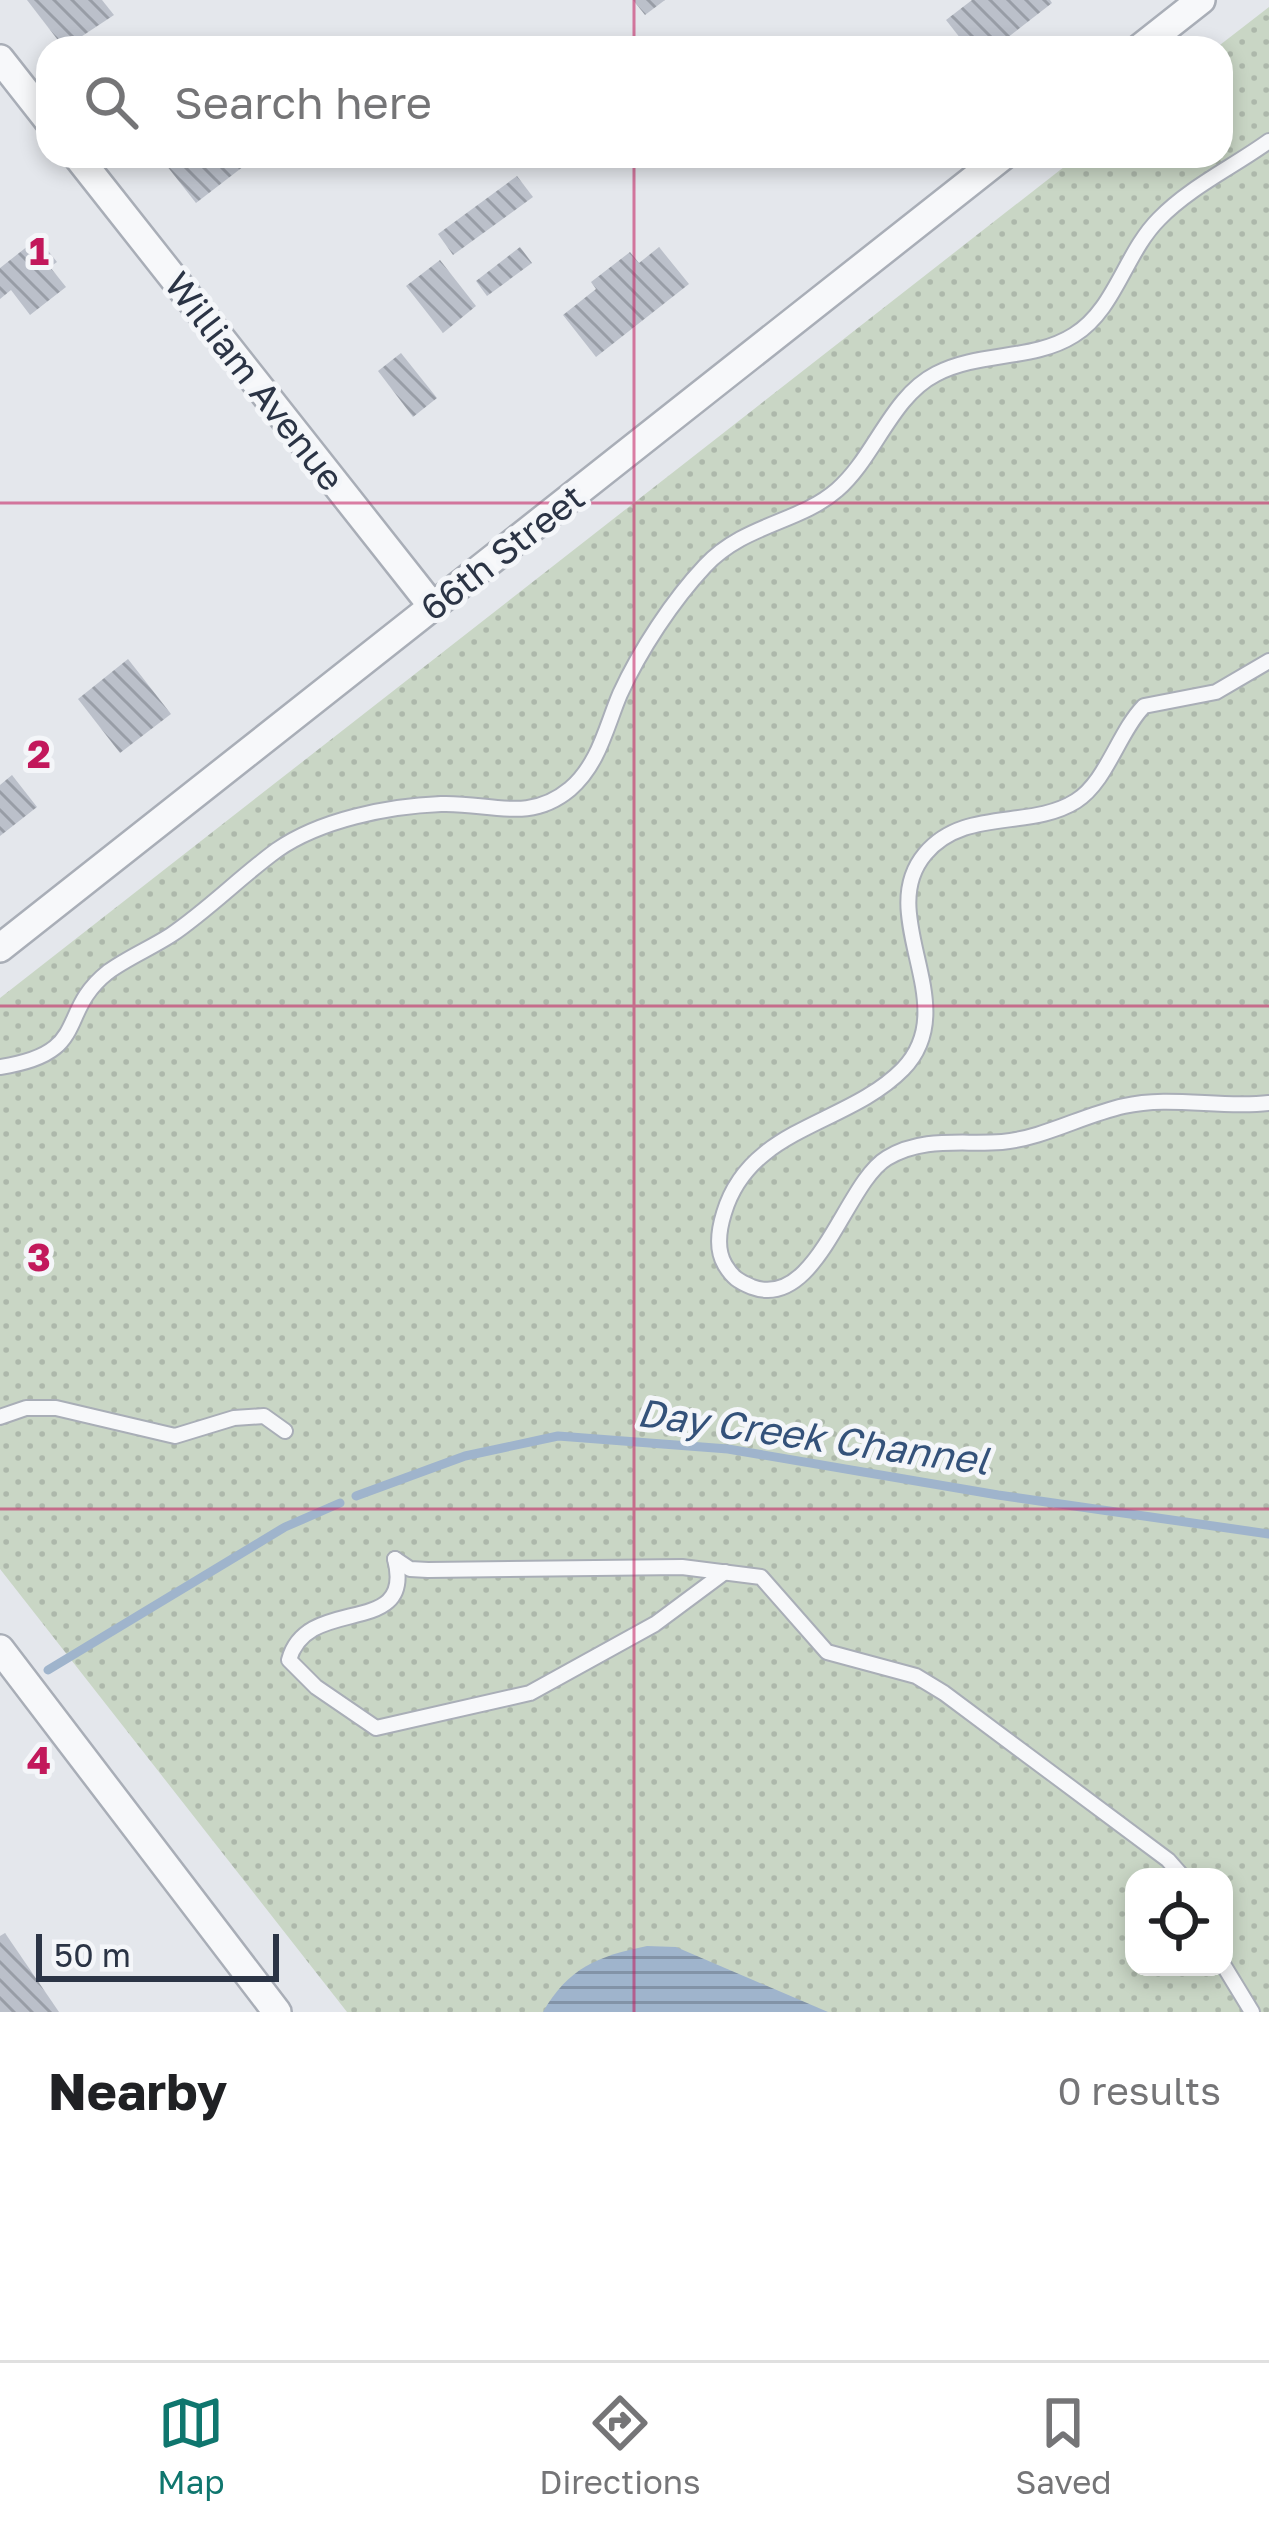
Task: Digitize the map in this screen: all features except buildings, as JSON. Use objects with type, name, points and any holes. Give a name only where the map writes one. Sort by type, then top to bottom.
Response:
[{"type":"street","points":[[1154,36],[1191,3]]},
{"type":"street","points":[[0,59],[36,105]]},
{"type":"street","name":"William Avenue","points":[[85,168],[433,607]]},
{"type":"street","name":"66th Street","points":[[0,948],[988,168]]},
{"type":"street","points":[[0,1649],[277,2012]]},
{"type":"lane","points":[[1233,166],[1269,141]]},
{"type":"lane","points":[[0,1066],[49,1055],[70,1034],[92,988],[109,972],[173,934],[302,836],[350,820],[443,804],[520,812],[545,806],[573,787],[590,766],[634,668],[717,555],[751,531],[835,492],[885,433],[901,405],[935,374],[972,361],[1047,349],[1076,334],[1107,301],[1127,260],[1160,218],[1231,168]]},
{"type":"lane","points":[[1269,661],[1216,692],[1144,706],[1079,799],[1059,809],[981,821],[927,851],[911,875],[909,904],[924,975],[924,1036],[904,1068],[881,1086],[812,1120],[753,1161],[728,1200],[719,1227],[721,1259],[735,1280],[761,1290],[800,1278],[873,1171],[911,1146],[1005,1142],[1127,1105],[1269,1103]]},
{"type":"lane","points":[[0,1417],[26,1408],[56,1408],[175,1436],[234,1418],[264,1416],[285,1431]]},
{"type":"lane","points":[[725,1572],[655,1624],[530,1693],[376,1728],[316,1687],[290,1660],[303,1634],[318,1623],[367,1616],[391,1599],[400,1576],[395,1558],[410,1569],[428,1570],[682,1567],[725,1572],[761,1577],[826,1652],[916,1676],[944,1693],[1175,1868]]},
{"type":"lane","points":[[1230,1976],[1252,2012]]},
{"type":"green space","points":[[1269,7],[1269,2012],[347,2012],[0,1569],[0,998],[1063,168],[1233,168],[1232,36]]},
{"type":"water","points":[[647,1946],[676,1947],[828,2012],[543,2012],[563,1985],[586,1966]]},
{"type":"waterway","name":"Day Creek Channel","points":[[356,1496],[465,1456],[558,1436],[728,1449],[1269,1534]]},
{"type":"waterway","name":"Day Creek Channel","points":[[48,1670],[285,1527],[340,1503]]}]
